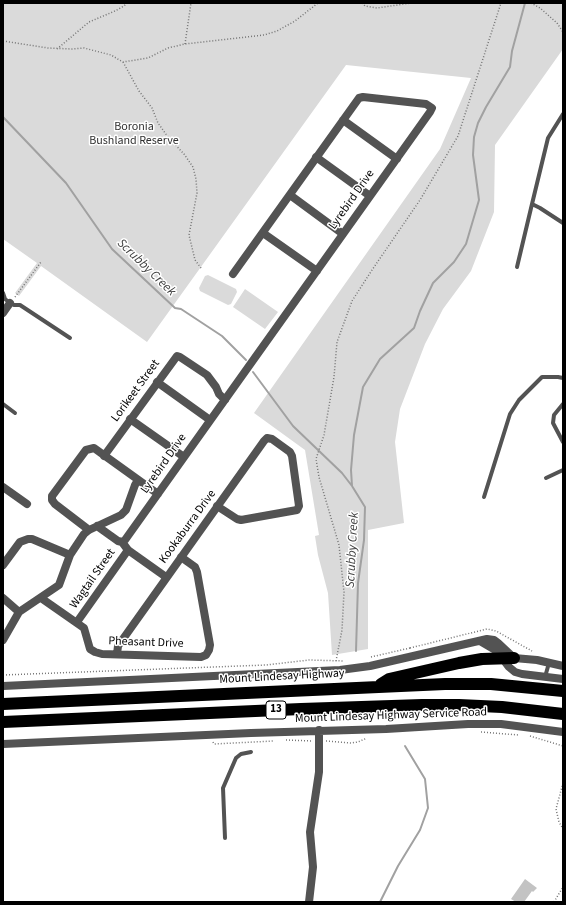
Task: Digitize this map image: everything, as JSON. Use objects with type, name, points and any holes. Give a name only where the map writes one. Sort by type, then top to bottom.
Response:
[{"type":"highway","points":[[377,687],[389,679],[448,665],[477,660],[509,658]]},
{"type":"highway","name":"Mount Lindesay Highway","points":[[3,704],[445,684],[491,684],[563,691]]},
{"type":"highway","name":"13","points":[[3,722],[422,705],[502,707],[563,714]]},
{"type":"street","name":"Lyrebird Drive","points":[[122,542],[158,494],[432,108],[429,106],[361,97],[316,157],[233,274]]},
{"type":"street","points":[[343,120],[397,158]]},
{"type":"street","points":[[316,157],[370,196]]},
{"type":"street","points":[[290,195],[343,234]]},
{"type":"street","points":[[263,233],[317,271]]},
{"type":"street","points":[[3,313],[10,303]]},
{"type":"street","name":"Lorikeet Street","points":[[104,456],[176,356],[180,357],[207,375],[216,387],[219,394],[225,400]]},
{"type":"street","points":[[157,382],[210,420]]},
{"type":"street","points":[[130,419],[184,457]]},
{"type":"street","name":"Kookaburra Drive","points":[[117,654],[118,646],[264,441],[267,438],[272,439],[290,452],[292,456],[299,506],[297,510],[241,520],[237,519],[218,506]]},
{"type":"street","points":[[88,530],[55,504],[52,496],[86,450],[94,448],[158,494]]},
{"type":"street","points":[[3,640],[19,612],[59,585],[70,555],[75,546],[88,530],[121,514],[126,510],[138,480]]},
{"type":"street","points":[[3,498],[6,489],[27,504]]},
{"type":"street","points":[[98,526],[122,542],[128,550],[166,577]]},
{"type":"street","points":[[3,565],[20,542],[28,539],[32,539],[70,555]]},
{"type":"street","name":"Wagtail Street","points":[[77,622],[128,550]]},
{"type":"street","name":"Pheasant Drive","points":[[41,598],[84,628],[90,649],[95,652],[102,654],[206,655],[210,645],[197,572],[195,566],[181,557]]},
{"type":"street","points":[[3,598],[19,612]]},
{"type":"street","points":[[3,686],[340,670],[370,666],[480,641],[509,658],[549,662],[563,666]]},
{"type":"street","points":[[509,658],[509,667],[515,672],[563,679]]},
{"type":"street","name":"Mount Lindesay Highway Service Road","points":[[3,744],[319,730],[386,729],[468,724],[501,724],[563,732]]},
{"type":"street","points":[[309,902],[313,867],[310,832],[319,772],[319,730]]},
{"type":"lane","points":[[517,267],[548,138],[563,114]]},
{"type":"lane","points":[[532,204],[563,223]]},
{"type":"lane","points":[[3,293],[10,303],[20,305],[70,338]]},
{"type":"lane","points":[[484,497],[510,414],[519,400],[542,377],[563,378]]},
{"type":"lane","points":[[3,404],[16,413]]},
{"type":"lane","points":[[563,404],[554,415],[552,423],[563,442]]},
{"type":"lane","points":[[546,478],[563,470]]},
{"type":"lane","points":[[545,677],[549,662]]},
{"type":"lane","points":[[225,838],[222,788],[236,758],[241,754],[251,752]]},
{"type":"path","points":[[57,49],[89,22],[115,11],[127,3]]},
{"type":"path","points":[[185,44],[191,3]]},
{"type":"path","points":[[123,62],[148,58],[168,48],[185,44],[264,35],[296,21],[318,3]]},
{"type":"path","points":[[362,3],[365,6],[377,8],[411,3]]},
{"type":"path","points":[[3,675],[266,665],[309,660],[336,661],[342,630],[344,592],[339,545],[319,477],[316,459],[324,435],[334,377],[337,342],[352,301],[420,200],[458,136],[501,3]]},
{"type":"path","points":[[532,3],[557,23],[563,32]]},
{"type":"path","points":[[3,41],[57,49],[84,48],[111,54],[123,62],[139,91],[152,108],[158,123],[193,167],[197,193],[189,235],[195,260],[201,268]]},
{"type":"path","points":[[10,303],[41,262]]},
{"type":"path","points":[[476,732],[530,736],[563,746]]},
{"type":"path","points":[[208,735],[214,744],[274,741]]},
{"type":"path","points":[[282,740],[351,743],[358,742],[369,737]]},
{"type":"path","points":[[563,783],[556,808],[559,822],[563,828]]},
{"type":"path","points":[[554,902],[563,887]]},
{"type":"green space","name":"Boronia Bushland Reserve","points":[[3,3],[563,3],[563,49],[495,145],[494,212],[471,271],[443,309],[425,344],[400,409],[395,442],[404,523],[368,530],[368,649],[332,655],[328,593],[318,555],[315,536],[319,535],[305,450],[254,413],[440,149],[471,78],[346,65],[147,342],[41,266],[19,296],[15,293],[37,263],[3,239]]},
{"type":"green space","points":[[208,275],[236,289],[237,292],[231,304],[228,305],[200,291],[199,288],[205,276]]},
{"type":"green space","points":[[245,289],[278,312],[265,329],[233,307]]},
{"type":"building","points":[[525,879],[537,888],[533,892],[532,891],[524,902],[516,902],[511,899]]},
{"type":"waterway","points":[[352,486],[351,470],[354,435],[363,387],[380,359],[414,328],[433,283],[454,262],[466,244],[479,200],[473,155],[474,137],[478,123],[486,107],[510,67],[512,51],[525,3]]},
{"type":"waterway","name":"Scrubby Creek","points":[[3,117],[66,183],[112,249],[175,308],[181,309],[222,336],[246,360]]},
{"type":"waterway","name":"Scrubby Creek","points":[[253,372],[293,426],[342,473],[365,507],[364,540],[358,583],[356,651]]},
{"type":"waterway","name":"Scrubby Creek","points":[[380,902],[398,866],[420,830],[428,808],[425,779],[405,746]]}]
